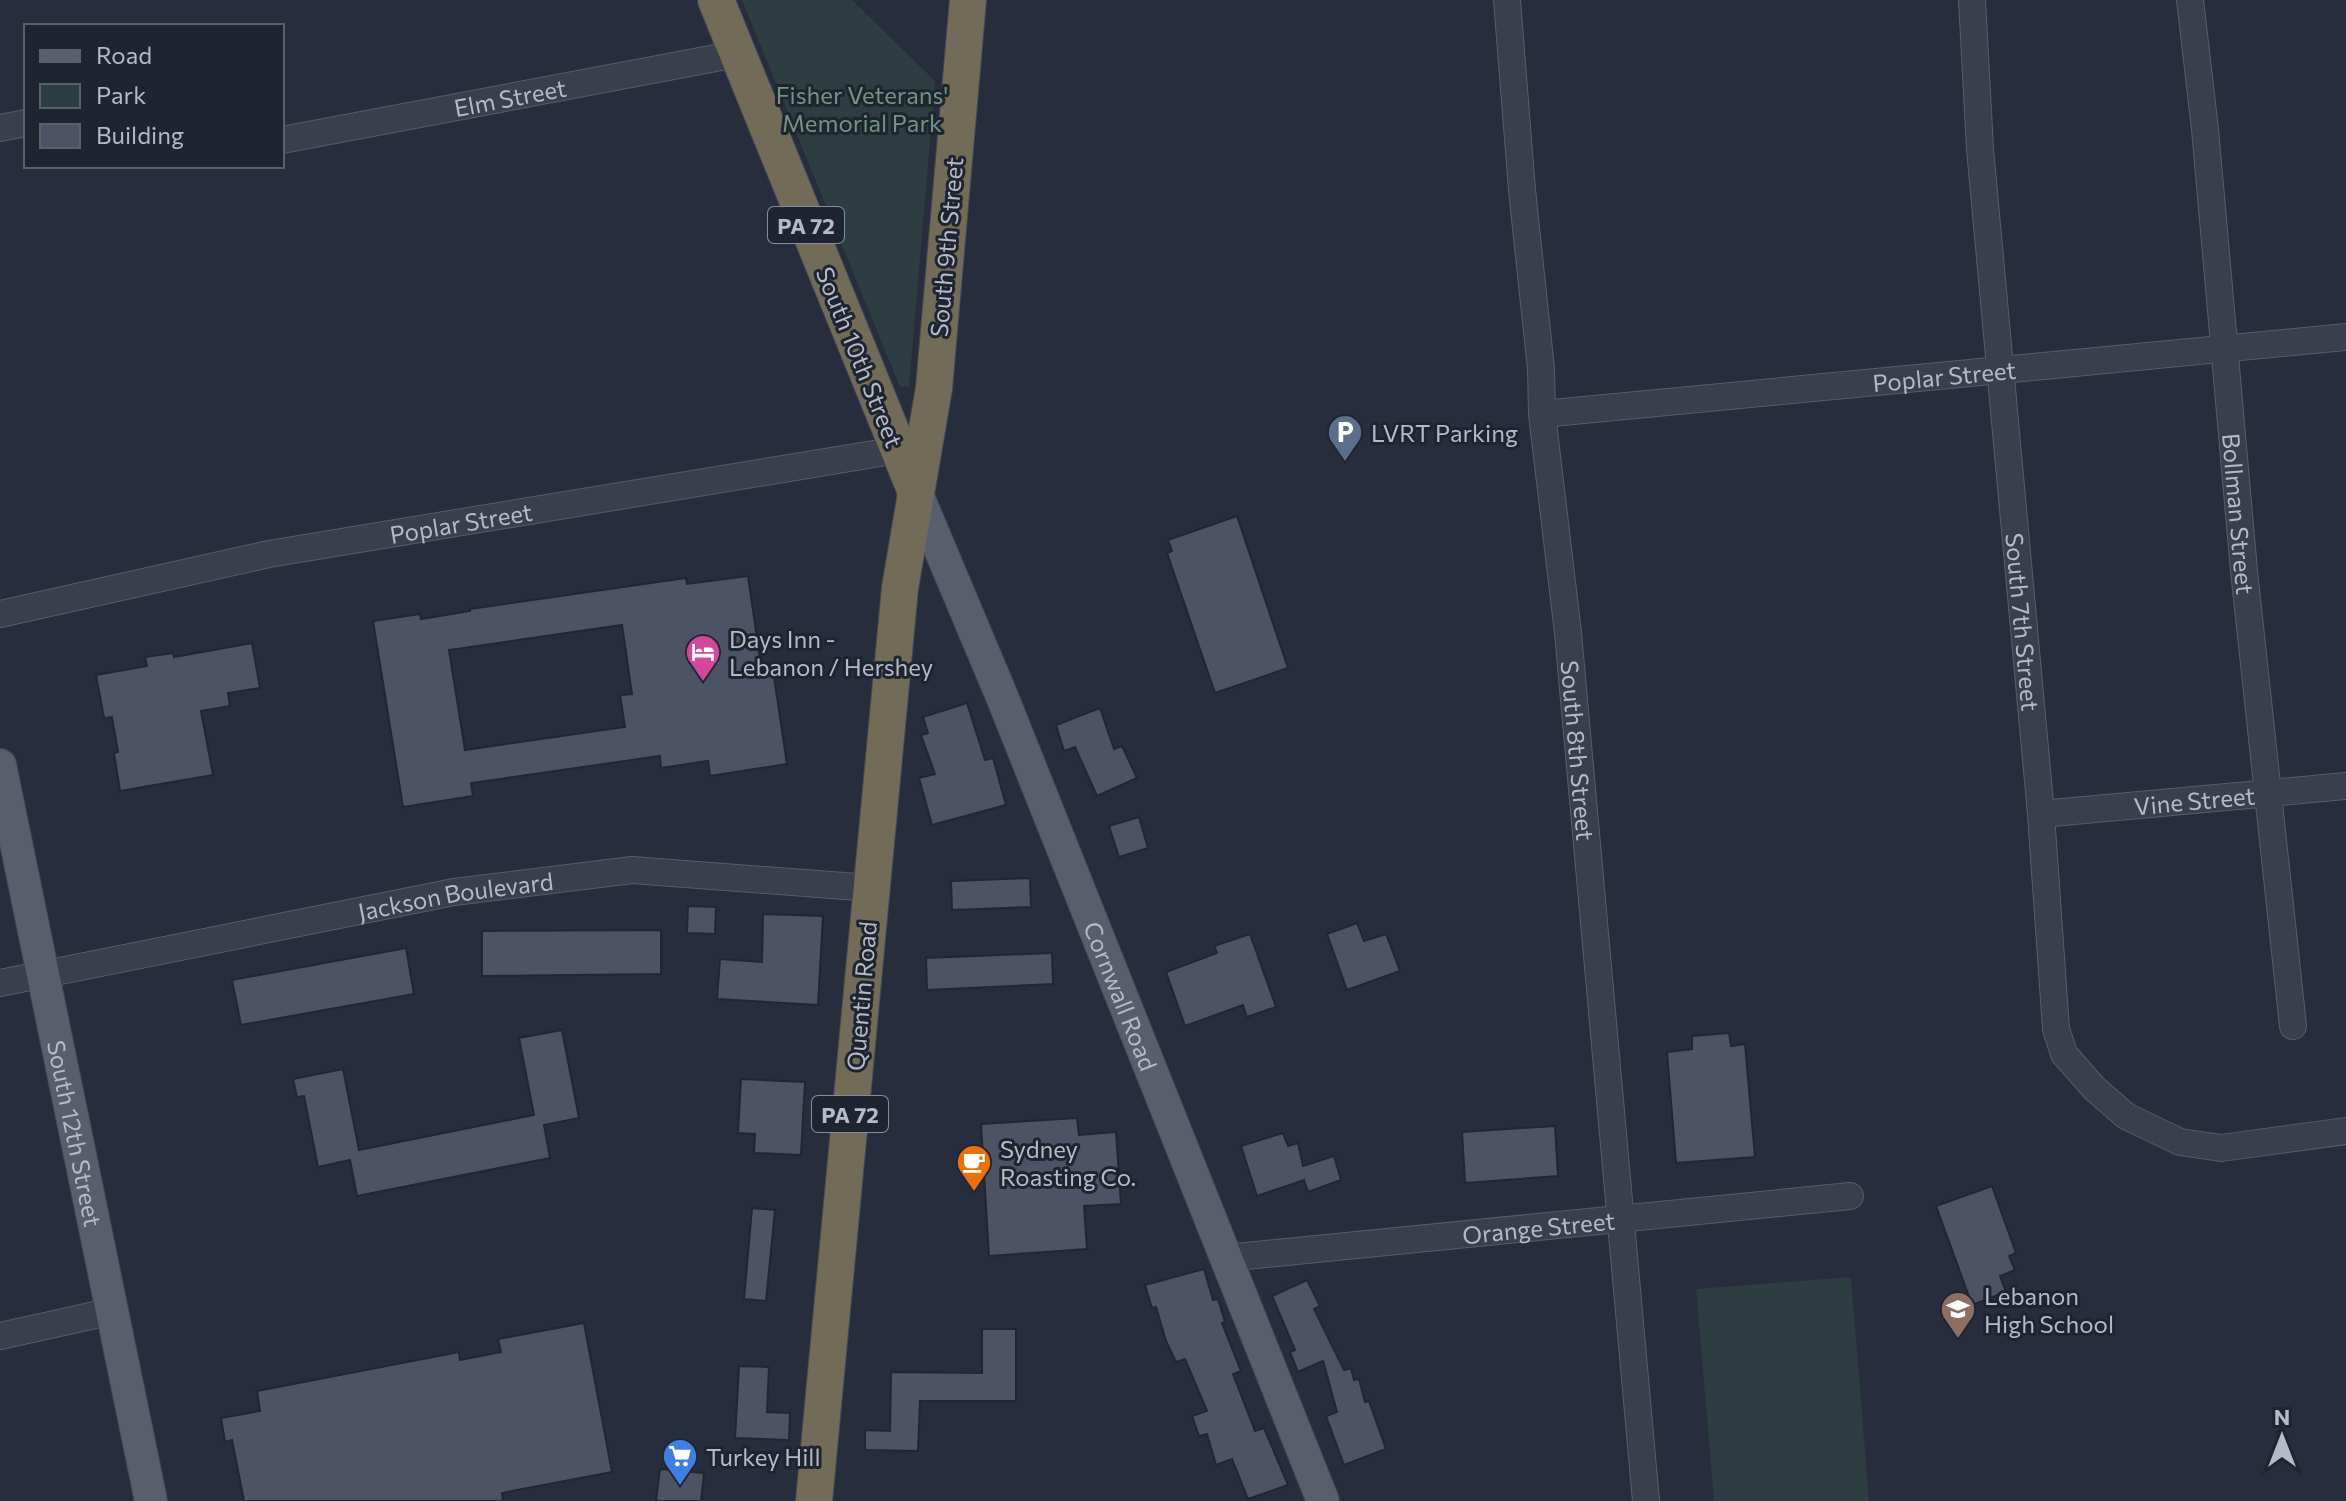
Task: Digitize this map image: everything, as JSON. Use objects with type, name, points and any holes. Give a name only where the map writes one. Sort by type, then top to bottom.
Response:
[{"type":"highway","name":"South 10th Street","points":[[716,0],[911,448],[916,492]]},
{"type":"highway","name":"South 9th Street","points":[[911,448],[934,388],[968,0]]},
{"type":"highway","name":"Quentin Road","points":[[814,1501],[900,588],[916,492]]},
{"type":"main road","name":"Cornwall Road","points":[[916,492],[1003,699],[1323,1501]]},
{"type":"main road","name":"South 12th Street","points":[[0,765],[151,1501]]},
{"type":"street","name":"South 8th Street","points":[[1507,0],[1522,190],[1541,369],[1542,414],[1568,630],[1646,1501]]},
{"type":"street","name":"South 7th Street","points":[[1972,0],[1980,149],[2041,814],[2056,1029],[2064,1054],[2094,1088],[2126,1116],[2180,1142],[2221,1148],[2346,1131]]},
{"type":"street","name":"Bollman Street","points":[[2190,0],[2207,145],[2244,571],[2293,1026]]},
{"type":"street","name":"Elm Street","points":[[284,140],[737,54]]},
{"type":"street","points":[[0,128],[24,123]]},
{"type":"street","name":"Poplar Street","points":[[1542,414],[2346,337]]},
{"type":"street","name":"Poplar Street","points":[[0,614],[269,554],[911,448]]},
{"type":"street","name":"Vine Street","points":[[2041,814],[2346,786]]},
{"type":"street","name":"Jackson Boulevard","points":[[0,983],[454,892],[632,870],[871,888]]},
{"type":"street","name":"Orange Street","points":[[1226,1258],[1850,1196]]},
{"type":"street","points":[[0,1336],[113,1311]]},
{"type":"green space","name":"Fisher Veterans' Memorial Park","points":[[742,0],[852,0],[935,81],[909,387],[900,387]]},
{"type":"green space","points":[[1851,1277],[1869,1501],[1714,1501],[1696,1289]]},
{"type":"building","points":[[1237,516],[1288,668],[1215,693],[1167,553],[1172,551],[1168,540]]},
{"type":"building","name":"Days Inn - Lebanon / Hershey","points":[[748,576],[762,672],[773,670],[787,764],[710,776],[708,761],[661,768],[660,756],[471,783],[473,796],[403,807],[373,621],[420,614],[421,619],[686,578],[687,584]],"holes":[[[622,625],[632,694],[620,695],[625,727],[465,750],[449,650]]]},
{"type":"building","points":[[252,643],[260,688],[228,693],[230,706],[201,711],[213,775],[120,791],[112,717],[104,718],[96,675],[147,666],[145,657],[173,653],[174,657]]},
{"type":"building","points":[[967,703],[985,760],[993,758],[1006,805],[932,825],[919,778],[935,774],[921,735],[928,733],[923,717]]},
{"type":"building","points":[[1100,708],[1114,749],[1122,746],[1137,778],[1097,796],[1075,747],[1064,751],[1056,725]]},
{"type":"building","points":[[1139,817],[1148,848],[1119,857],[1109,826]]},
{"type":"building","points":[[1030,878],[1031,907],[952,910],[951,881]]},
{"type":"building","points":[[688,906],[716,907],[715,934],[687,933]]},
{"type":"building","points":[[763,914],[823,916],[818,1005],[717,999],[720,959],[762,962]]},
{"type":"building","points":[[1357,923],[1364,941],[1386,934],[1400,971],[1347,990],[1327,934]]},
{"type":"building","points":[[661,930],[661,974],[482,976],[482,931]]},
{"type":"building","points":[[1250,934],[1276,1007],[1247,1017],[1243,1005],[1185,1026],[1166,972],[1217,953],[1214,946]]},
{"type":"building","points":[[406,948],[414,994],[241,1025],[232,980]]},
{"type":"building","points":[[1052,953],[1053,984],[927,990],[926,958]]},
{"type":"building","points":[[562,1030],[579,1118],[544,1125],[550,1158],[357,1196],[350,1160],[318,1167],[304,1096],[297,1097],[293,1079],[343,1069],[359,1150],[534,1115],[519,1038]]},
{"type":"building","points":[[1729,1033],[1731,1046],[1745,1044],[1755,1157],[1676,1163],[1667,1052],[1692,1049],[1692,1036]]},
{"type":"building","points":[[741,1079],[805,1082],[801,1155],[754,1153],[755,1134],[738,1133]]},
{"type":"building","points":[[1077,1118],[1079,1135],[1116,1132],[1121,1204],[1084,1206],[1087,1249],[989,1256],[981,1124]]},
{"type":"building","points":[[1555,1126],[1558,1176],[1465,1183],[1462,1132]]},
{"type":"building","points":[[1283,1133],[1288,1146],[1298,1143],[1303,1166],[1334,1156],[1341,1180],[1308,1192],[1304,1180],[1257,1196],[1241,1146]]},
{"type":"building","points":[[1992,1186],[2016,1253],[2009,1256],[2015,1270],[2000,1276],[2006,1292],[1972,1305],[1936,1206]]},
{"type":"building","points":[[752,1208],[775,1210],[766,1301],[744,1299]]},
{"type":"building","points":[[1204,1269],[1213,1300],[1218,1299],[1225,1322],[1222,1323],[1241,1371],[1233,1374],[1255,1431],[1264,1428],[1288,1485],[1248,1499],[1232,1459],[1216,1465],[1207,1434],[1199,1436],[1192,1416],[1207,1411],[1185,1359],[1176,1362],[1145,1285]]},
{"type":"building","points":[[1307,1280],[1320,1306],[1314,1309],[1344,1370],[1351,1368],[1354,1380],[1359,1379],[1365,1402],[1369,1401],[1386,1449],[1344,1465],[1326,1416],[1337,1412],[1323,1361],[1298,1372],[1290,1352],[1295,1350],[1272,1296]]},
{"type":"building","points":[[584,1323],[612,1472],[502,1493],[503,1501],[244,1501],[232,1440],[225,1442],[221,1418],[260,1411],[257,1391],[459,1352],[460,1360],[501,1352],[498,1339]]},
{"type":"building","points":[[982,1329],[1016,1329],[1016,1401],[920,1401],[918,1451],[865,1450],[865,1430],[890,1431],[891,1372],[982,1373]]},
{"type":"building","points":[[739,1366],[769,1367],[767,1412],[790,1413],[789,1440],[735,1438]]},
{"type":"building","name":"Turkey Hill","points":[[660,1469],[704,1473],[701,1501],[656,1501]]},
{"type":"place","name":"LVRT Parking","points":[[1345,463]]},
{"type":"place","name":"Days Inn - Lebanon / Hershey","points":[[703,683]]},
{"type":"place","name":"Sydney Roasting Co.","points":[[974,1193]]},
{"type":"place","name":"Lebanon High School","points":[[1958,1340]]},
{"type":"place","name":"Turkey Hill","points":[[680,1487]]}]
